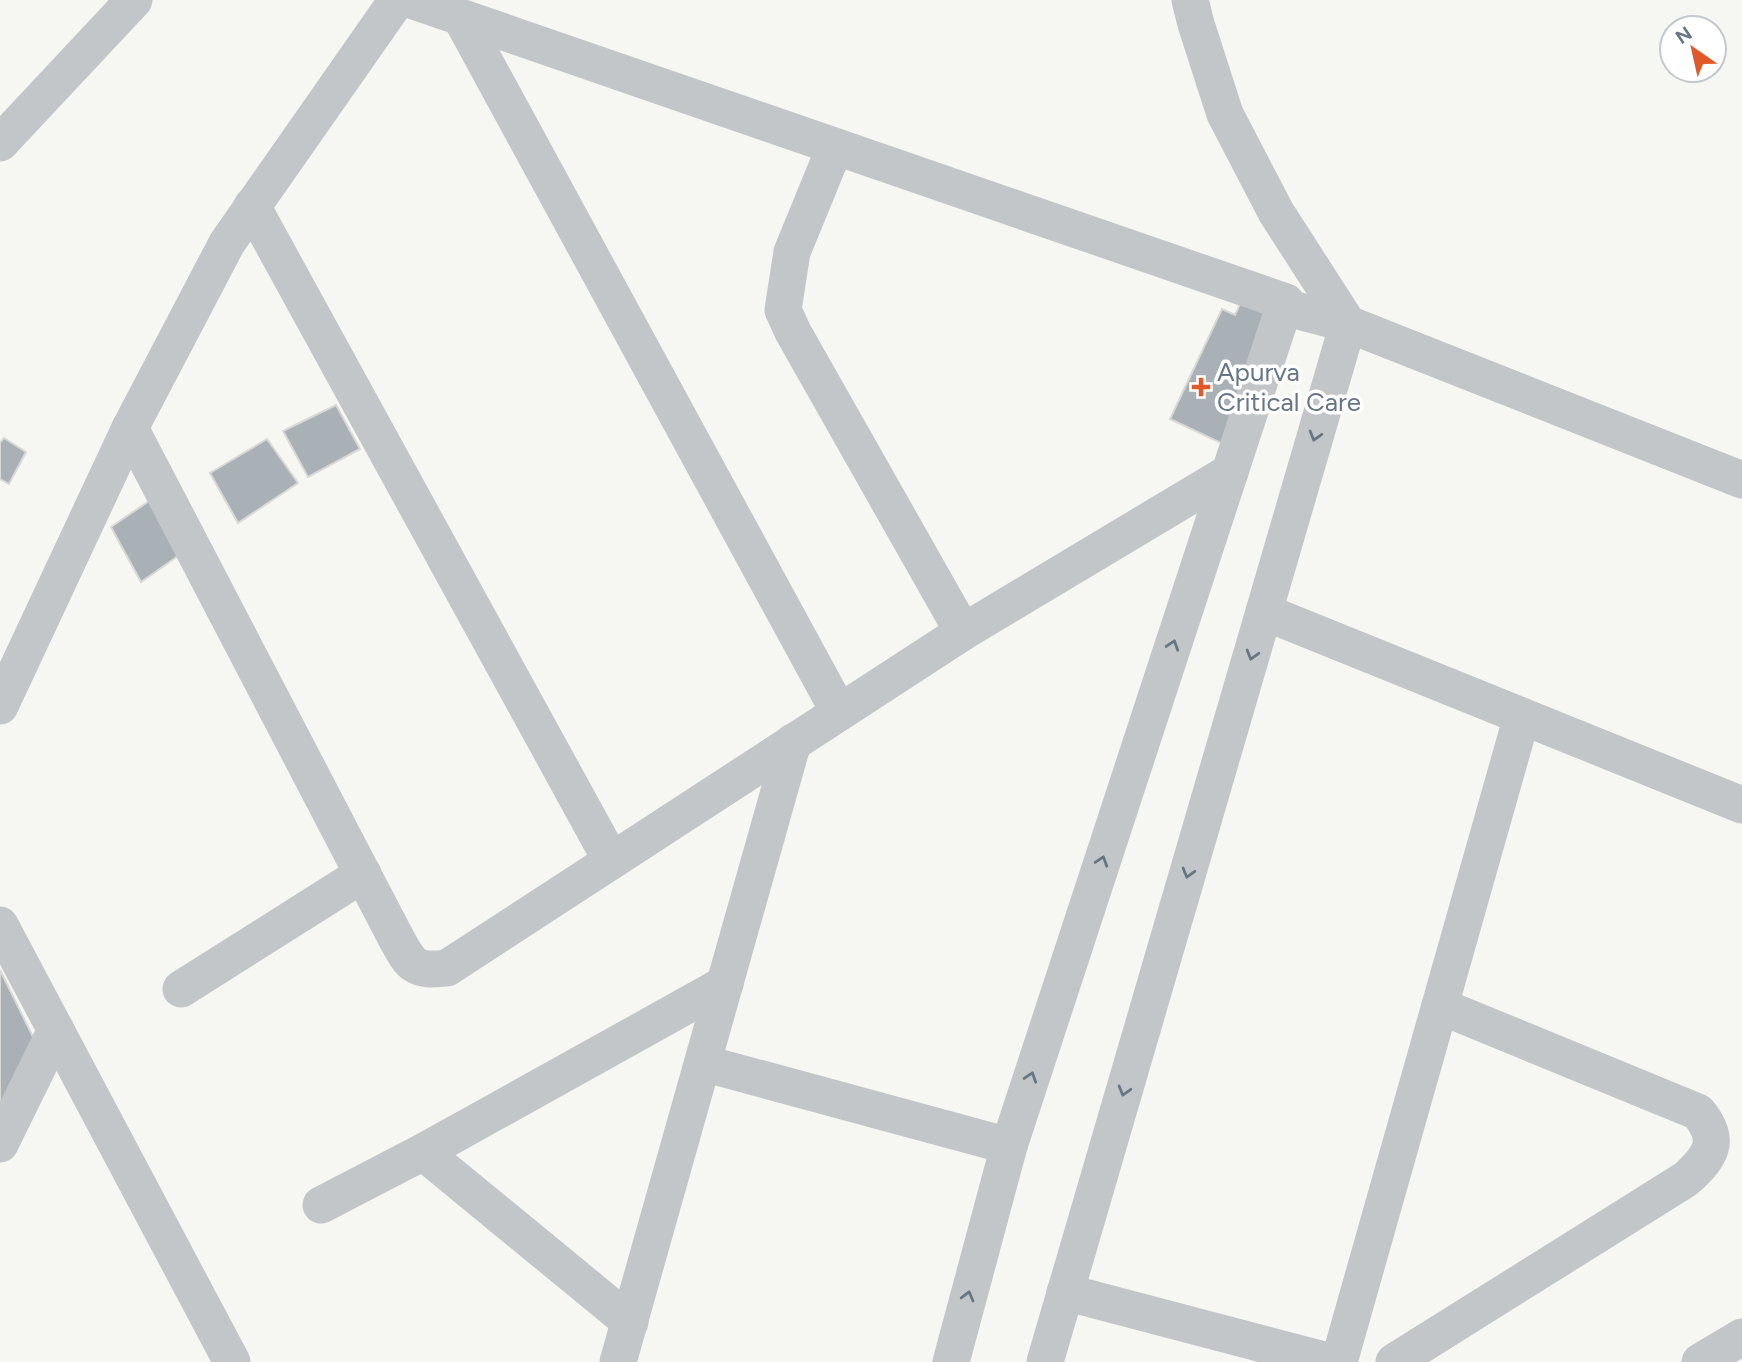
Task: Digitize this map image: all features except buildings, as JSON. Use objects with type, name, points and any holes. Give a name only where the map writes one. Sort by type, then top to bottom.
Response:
[{"type":"street","points":[[0,143],[134,0]]},
{"type":"street","points":[[0,706],[130,428],[227,243],[397,0]]},
{"type":"street","points":[[411,0],[484,15],[835,147],[1286,302],[1009,1146],[951,1362]]},
{"type":"street","points":[[1045,1362],[1348,324],[1276,212],[1225,114],[1190,0]]},
{"type":"street","points":[[484,15],[839,712]]},
{"type":"street","points":[[835,147],[792,252],[782,310],[963,632]]},
{"type":"street","points":[[252,206],[611,860]]},
{"type":"street","points":[[1284,307],[1348,324],[1742,480]]},
{"type":"street","points":[[130,428],[410,961],[426,970],[447,968],[963,632],[1230,472]]},
{"type":"street","points":[[1264,612],[1742,804]]},
{"type":"street","points":[[1339,1362],[1522,716]]},
{"type":"street","points":[[618,1362],[793,742]]},
{"type":"street","points":[[181,989],[363,874]]},
{"type":"street","points":[[0,925],[230,1361]]},
{"type":"street","points":[[321,1205],[725,984]]},
{"type":"street","points":[[1394,1362],[1686,1179],[1703,1163],[1711,1146],[1711,1128],[1698,1112],[1440,1006]]},
{"type":"street","points":[[0,1144],[56,1030]]},
{"type":"street","points":[[703,1063],[1009,1146]]},
{"type":"street","points":[[422,1152],[630,1321]]},
{"type":"street","points":[[1065,1292],[1331,1362]]},
{"type":"street","points":[[1700,1362],[1742,1337]]},
{"type":"place","name":"Apurva Critical Care","points":[[1201,387]]}]
